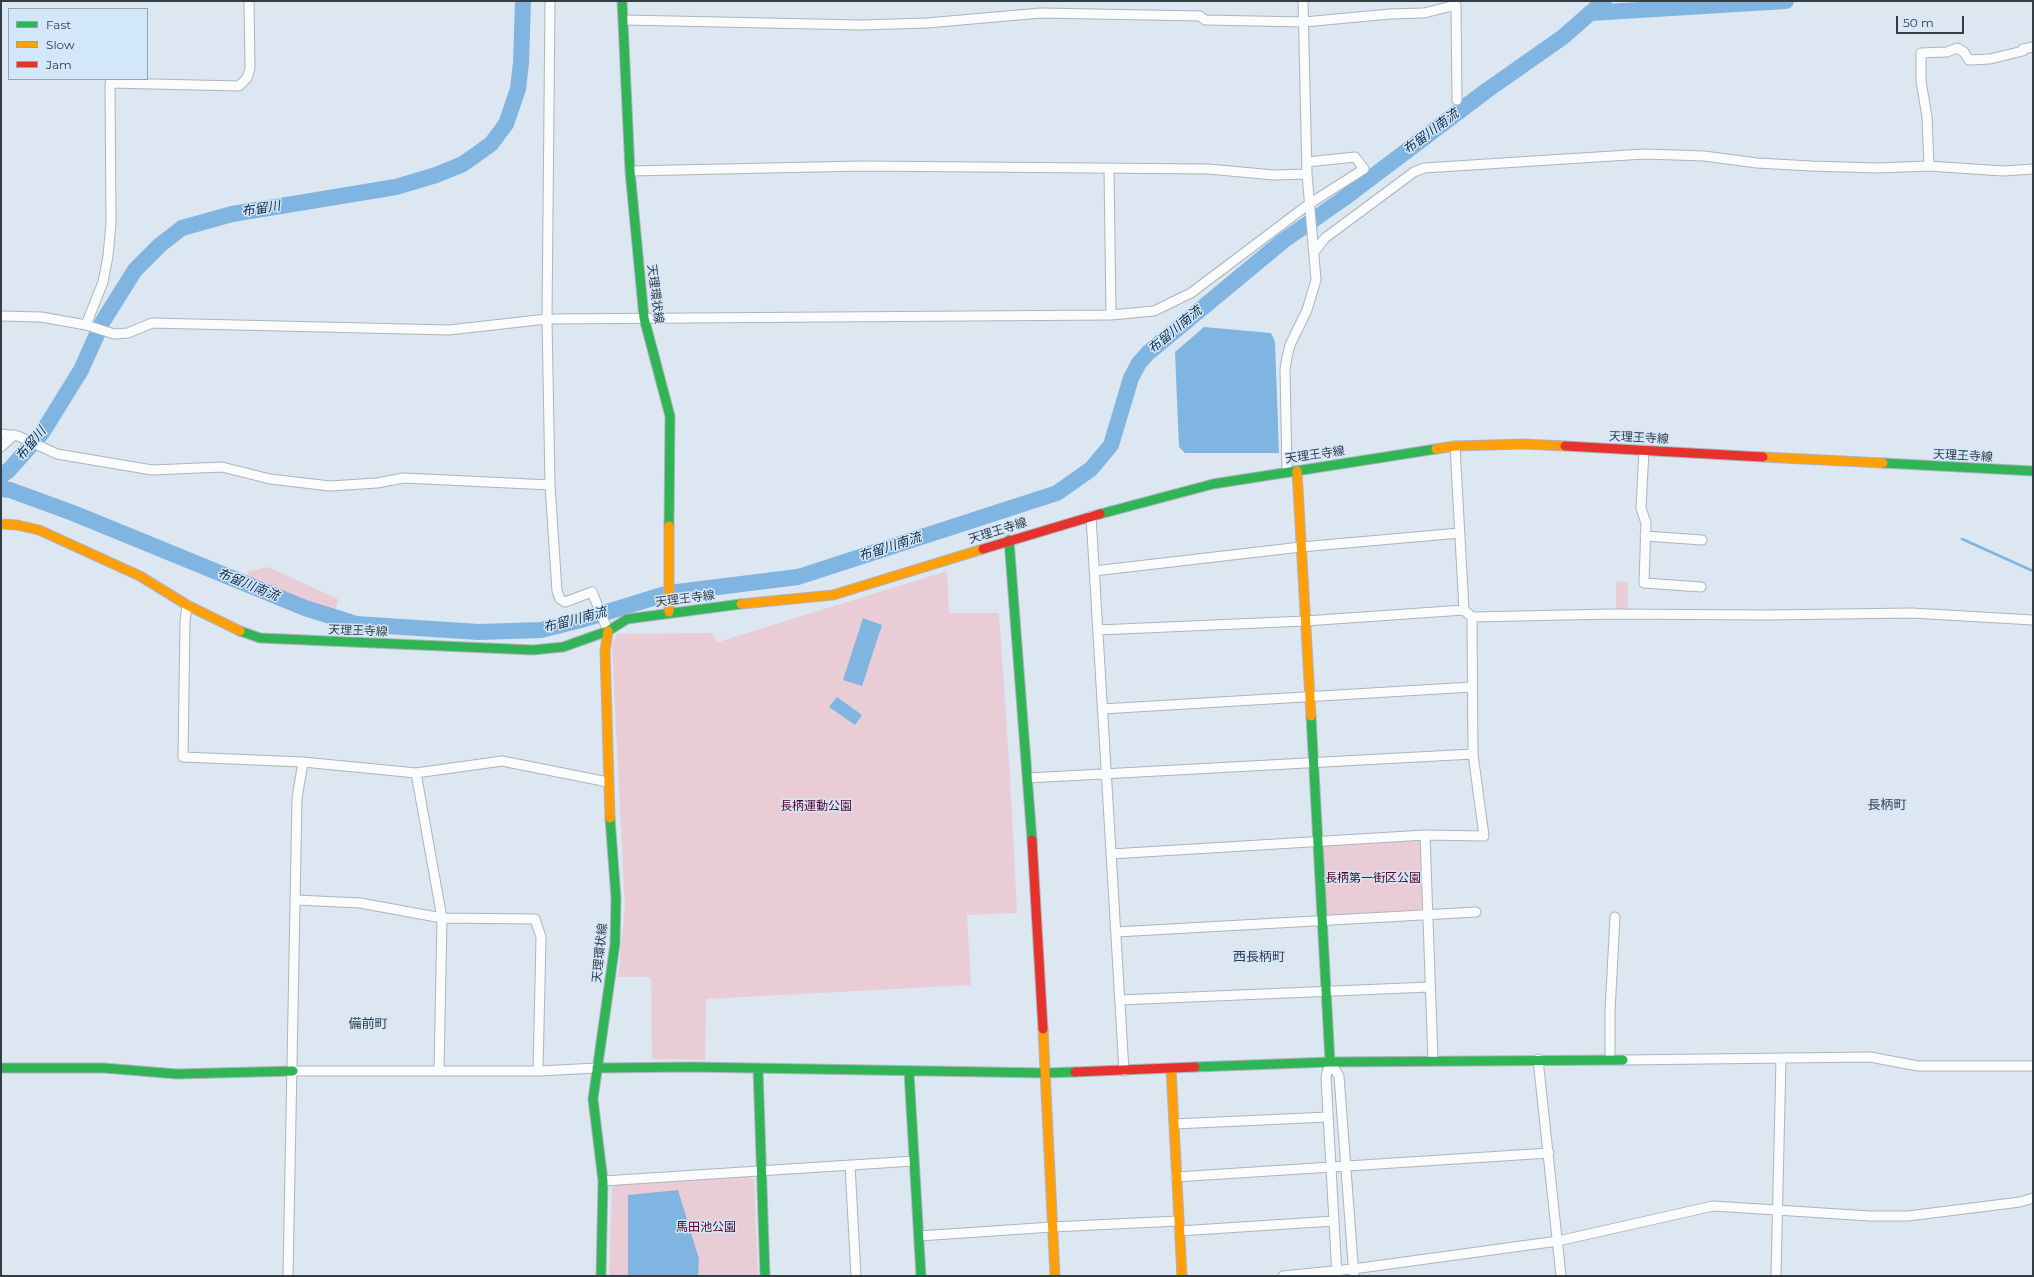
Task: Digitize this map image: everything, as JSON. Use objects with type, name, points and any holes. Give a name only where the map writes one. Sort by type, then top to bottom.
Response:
[{"type":"main road","name":"天理環状線","points":[[622,1],[630,171],[644,318],[670,416],[669,609]]},
{"type":"main road","name":"天理王寺線","points":[[1,524],[17,525],[39,530],[140,576],[187,605],[232,628],[260,638],[299,641],[533,650],[563,647],[628,619],[669,609],[833,595],[1091,516],[1213,484],[1287,471],[1297,471],[1455,446],[1524,444],[2033,471]]},
{"type":"main road","points":[[1297,471],[1309,697],[1324,921],[1330,1062]]},
{"type":"main road","points":[[1009,540],[1028,778],[1046,1073],[1055,1276]]},
{"type":"main road","name":"天理環状線","points":[[600,1276],[603,1181],[595,1126],[593,1099],[616,944],[616,898],[608,782],[605,652],[607,627]]},
{"type":"main road","points":[[597,1068],[758,1068],[909,1072],[1046,1073],[1330,1062],[1538,1059],[1623,1060]]},
{"type":"main road","points":[[1,1068],[104,1068],[177,1074],[293,1071]]},
{"type":"main road","points":[[758,1068],[765,1276]]},
{"type":"main road","points":[[1172,1068],[1178,1226],[1182,1276]]},
{"type":"main road","points":[[909,1072],[921,1276]]},
{"type":"street","points":[[88,326],[103,282],[111,223],[110,83],[239,86],[247,78],[250,68],[249,1]]},
{"type":"street","points":[[550,1],[547,319],[550,485],[558,596],[565,602],[592,592],[607,627]]},
{"type":"street","points":[[1287,471],[1285,369],[1290,344],[1307,310],[1316,280],[1307,174],[1303,1]]},
{"type":"street","points":[[624,20],[861,25],[927,23],[1041,13],[1200,16],[1205,20],[1304,22],[1390,14],[1424,13],[1456,5],[1456,100]]},
{"type":"street","points":[[1929,166],[1927,117],[1921,81],[1921,53],[1947,52],[1957,48],[1964,52],[1969,60],[1990,59],[2022,51],[2022,49],[2033,46]]},
{"type":"street","points":[[1314,247],[1414,172],[1424,168],[1644,154],[1704,156],[1757,163],[1811,166],[1878,168],[1929,166],[2003,171],[2033,169]]},
{"type":"street","points":[[1,316],[41,317],[88,326],[114,334],[128,333],[152,323],[448,330],[547,319],[1111,315],[1154,311],[1191,293],[1364,168],[1356,157],[1307,162]]},
{"type":"street","points":[[630,171],[862,166],[1208,169],[1274,175],[1307,174]]},
{"type":"street","points":[[1109,168],[1111,315]]},
{"type":"street","points":[[1,434],[16,435],[57,454],[152,470],[222,467],[270,479],[330,486],[377,483],[404,478],[550,485]]},
{"type":"street","points":[[1,447],[16,435]]},
{"type":"street","points":[[1455,446],[1464,610]]},
{"type":"street","points":[[1644,450],[1641,508],[1646,523],[1644,583],[1701,587]]},
{"type":"street","points":[[1091,516],[1124,1071]]},
{"type":"street","points":[[1094,571],[1301,547],[1460,533]]},
{"type":"street","points":[[1646,536],[1702,540]]},
{"type":"street","points":[[187,605],[185,622],[183,757],[303,762],[416,773],[502,761],[608,782]]},
{"type":"street","points":[[1098,630],[1305,621],[1464,610],[1472,617],[1912,613],[2033,620]]},
{"type":"street","points":[[1111,854],[1319,841],[1425,836],[1484,836],[1473,754],[1472,617]]},
{"type":"street","points":[[1102,709],[1472,687]]},
{"type":"street","points":[[1028,778],[1473,754]]},
{"type":"street","points":[[288,1276],[297,798],[303,762]]},
{"type":"street","points":[[416,773],[442,918],[439,1071]]},
{"type":"street","points":[[1425,836],[1434,1060]]},
{"type":"street","points":[[296,900],[360,903],[442,918],[535,919],[541,937],[538,1071]]},
{"type":"street","points":[[1116,932],[1476,912]]},
{"type":"street","points":[[1610,1059],[1610,1012],[1615,917]]},
{"type":"street","points":[[1120,1000],[1430,987]]},
{"type":"street","points":[[1623,1060],[1870,1057],[1918,1066],[2033,1066]]},
{"type":"street","points":[[1776,1276],[1776,1211],[1781,1058]]},
{"type":"street","points":[[1538,1059],[1561,1276]]},
{"type":"street","points":[[1330,1062],[1326,1077],[1337,1273]]},
{"type":"street","points":[[1330,1062],[1339,1076],[1354,1273]]},
{"type":"street","points":[[293,1071],[538,1071],[597,1068]]},
{"type":"street","points":[[1174,1124],[1328,1117]]},
{"type":"street","points":[[1176,1177],[1549,1153]]},
{"type":"street","points":[[603,1181],[914,1161]]},
{"type":"street","points":[[850,1165],[856,1276]]},
{"type":"street","points":[[1283,1276],[1354,1273],[1558,1240],[1713,1206],[1870,1216],[1908,1216],[2020,1202],[2033,1198]]},
{"type":"street","points":[[919,1236],[1052,1227],[1178,1226],[1334,1222]]},
{"type":"green space","points":[[268,567],[338,599],[335,613],[279,596],[246,583],[248,571]]},
{"type":"green space","name":"長柄運動公園","points":[[947,571],[949,613],[999,613],[1010,776],[1017,913],[967,915],[971,985],[706,999],[705,1060],[652,1059],[651,977],[618,977],[625,908],[612,645],[617,634],[711,633],[718,642]]},
{"type":"green space","points":[[1616,581],[1628,583],[1628,612],[1616,612]]},
{"type":"green space","name":"長柄第一街区公園","points":[[1418,837],[1421,842],[1424,906],[1421,913],[1339,919],[1326,912],[1322,842]]},
{"type":"green space","name":"馬田池公園","points":[[747,1176],[754,1180],[758,1276],[609,1276],[612,1187],[616,1183]]},
{"type":"water","points":[[1204,327],[1271,333],[1275,342],[1279,453],[1185,453],[1179,447],[1175,352]]},
{"type":"water","points":[[863,618],[882,625],[862,686],[843,680]]},
{"type":"water","points":[[837,697],[862,715],[855,725],[829,707]]},
{"type":"water","points":[[678,1190],[699,1259],[698,1276],[628,1276],[628,1195]]},
{"type":"waterway","name":"布留川","points":[[1,476],[9,470],[42,433],[81,370],[103,321],[135,270],[160,245],[182,228],[232,214],[396,187],[436,175],[463,164],[491,144],[506,124],[518,89],[521,63],[523,1]]},
{"type":"waterway","name":"布留川南流","points":[[1,489],[10,490],[73,513],[305,608],[356,624],[479,632],[541,630],[581,620],[669,593],[798,577],[1057,493],[1091,469],[1111,445],[1131,378],[1139,363],[1148,353],[1283,241],[1343,199],[1486,91],[1563,37],[1604,1]]},
{"type":"waterway","points":[[1590,13],[1786,1]]},
{"type":"waterway","points":[[1962,539],[2033,571]]},
{"type":"traffic: fast","points":[[622,1],[630,171],[644,318],[670,416],[669,526]]},
{"type":"traffic: fast","points":[[1100,514],[1213,484],[1436,449]]},
{"type":"traffic: fast","points":[[1883,463],[2033,471]]},
{"type":"traffic: fast","points":[[1009,540],[1032,840]]},
{"type":"traffic: fast","points":[[240,631],[260,638],[533,650],[563,647],[608,631],[627,619],[741,604]]},
{"type":"traffic: fast","points":[[1311,716],[1330,1062]]},
{"type":"traffic: fast","points":[[601,1276],[603,1181],[593,1099],[615,944],[616,898],[610,818]]},
{"type":"traffic: fast","points":[[1195,1067],[1330,1062],[1623,1060]]},
{"type":"traffic: fast","points":[[597,1068],[692,1067],[1046,1073],[1075,1072]]},
{"type":"traffic: fast","points":[[1,1068],[104,1068],[177,1074],[293,1071]]},
{"type":"traffic: fast","points":[[758,1068],[765,1276]]},
{"type":"traffic: fast","points":[[909,1072],[921,1276]]},
{"type":"traffic: slow","points":[[1436,449],[1455,446],[1524,444],[1565,446]]},
{"type":"traffic: slow","points":[[1763,457],[1883,463]]},
{"type":"traffic: slow","points":[[1297,471],[1311,716]]},
{"type":"traffic: slow","points":[[1,524],[17,525],[39,530],[140,576],[187,605],[240,631]]},
{"type":"traffic: slow","points":[[669,526],[669,612]]},
{"type":"traffic: slow","points":[[741,604],[833,595],[983,549]]},
{"type":"traffic: slow","points":[[608,631],[605,651],[610,818]]},
{"type":"traffic: slow","points":[[1043,1029],[1055,1276]]},
{"type":"traffic: slow","points":[[1171,1068],[1182,1276]]},
{"type":"traffic: jam","points":[[1565,446],[1763,457]]},
{"type":"traffic: jam","points":[[983,549],[1100,514]]},
{"type":"traffic: jam","points":[[1032,840],[1043,1029]]},
{"type":"traffic: jam","points":[[1075,1072],[1195,1067]]},
{"type":"district","name":"長柄町","points":[[1887,805]]},
{"type":"district","name":"西長柄町","points":[[1259,957]]},
{"type":"district","name":"備前町","points":[[368,1024]]}]
